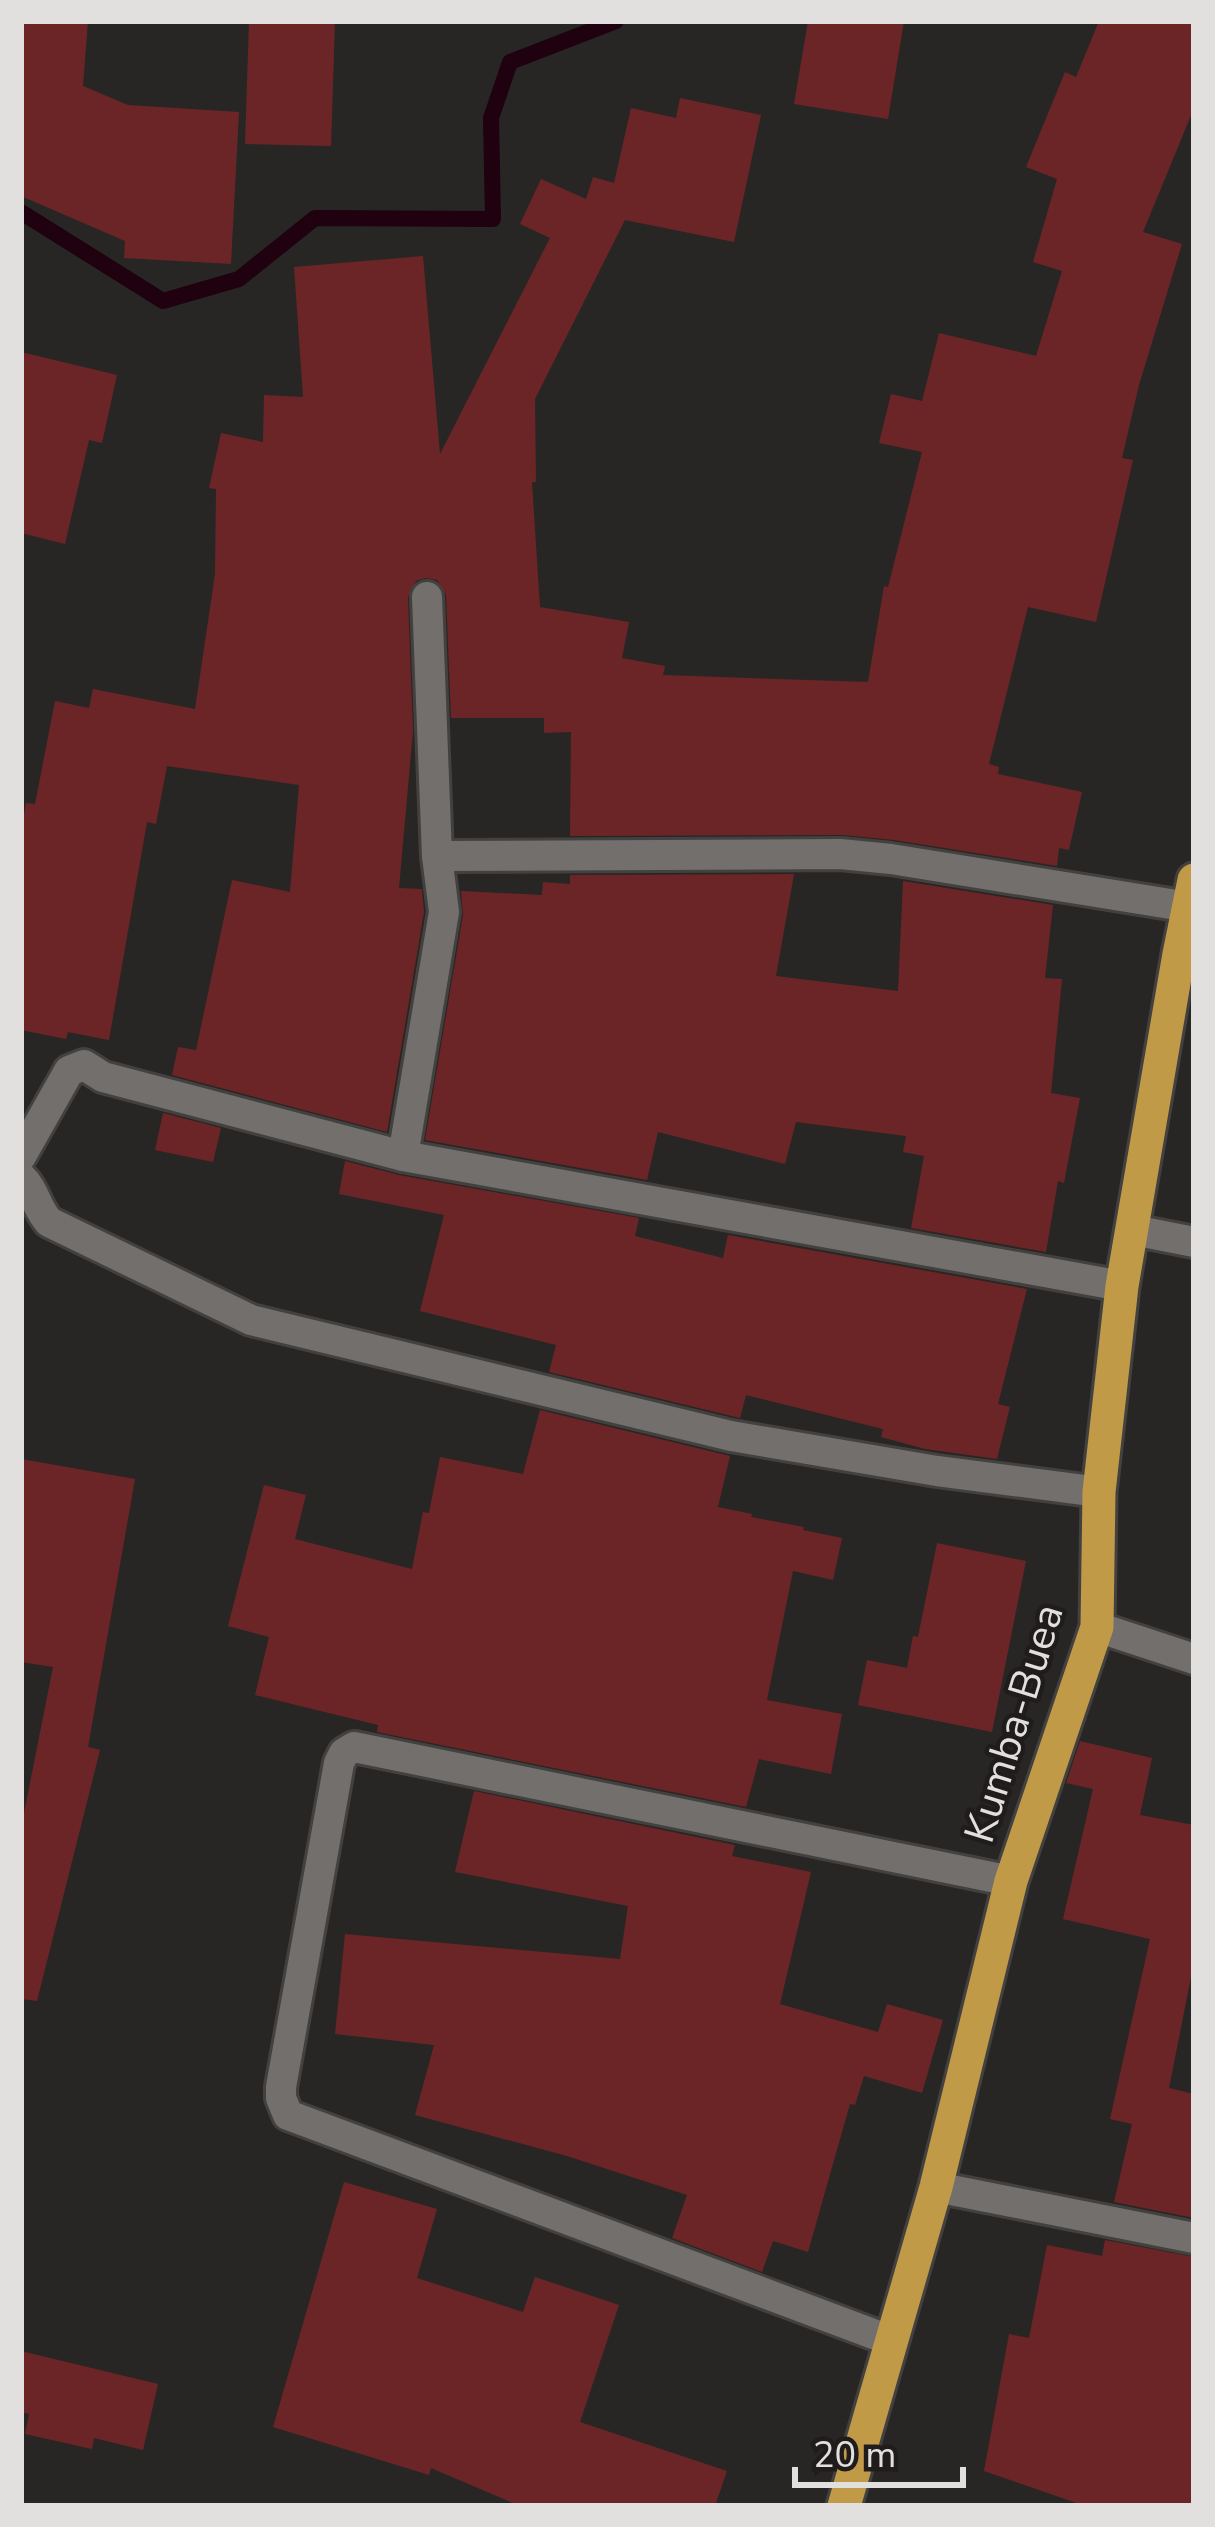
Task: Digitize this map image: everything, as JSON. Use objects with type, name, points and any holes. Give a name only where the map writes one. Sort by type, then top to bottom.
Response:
[{"type":"highway","name":"Kumba-Buea","points":[[844,2506],[936,2186],[1011,1881],[1097,1627],[1099,1492],[1122,1286],[1186,955],[1191,893]]},
{"type":"street","points":[[403,1156],[443,912],[427,597]]},
{"type":"street","points":[[437,856],[840,854],[1191,893]]},
{"type":"street","points":[[21,1156],[69,1071],[84,1065],[103,1077],[403,1156],[1122,1286]]},
{"type":"street","points":[[21,1177],[31,1186],[49,1222],[251,1320],[730,1436],[937,1472],[1099,1492]]},
{"type":"street","points":[[1133,1230],[1194,1242]]},
{"type":"street","points":[[1097,1627],[1194,1659]]},
{"type":"street","points":[[892,2341],[288,2114],[281,2087],[339,1763],[353,1747],[1011,1881]]},
{"type":"street","points":[[936,2186],[1194,2238]]},
{"type":"building","points":[[21,21],[88,21],[83,86],[128,105],[239,112],[231,264],[124,258],[125,241],[21,196]]},
{"type":"building","points":[[249,21],[335,21],[331,146],[245,144]]},
{"type":"building","points":[[808,21],[904,21],[888,119],[794,104]]},
{"type":"building","points":[[1099,21],[1194,21],[1194,108],[1143,232],[1182,244],[1122,458],[1133,460],[1096,622],[1028,607],[989,764],[999,767],[998,774],[1082,792],[1069,850],[1059,848],[1057,866],[842,835],[570,836],[571,732],[544,733],[544,718],[451,718],[446,595],[437,580],[425,578],[416,581],[408,597],[413,731],[399,888],[422,889],[424,912],[387,1132],[172,1075],[178,1047],[196,1050],[232,880],[290,892],[299,785],[167,766],[156,824],[147,822],[109,1040],[68,1032],[66,1039],[21,1030],[21,832],[26,803],[35,804],[55,701],[89,708],[93,689],[195,709],[215,574],[216,489],[209,488],[221,433],[263,442],[264,395],[303,397],[294,267],[423,256],[440,454],[550,238],[520,224],[541,179],[586,199],[593,177],[614,183],[631,108],[676,118],[680,98],[761,115],[734,242],[625,220],[535,399],[536,482],[532,482],[540,607],[629,622],[622,658],[665,666],[663,675],[868,682],[884,586],[888,587],[922,452],[879,443],[891,394],[922,401],[939,333],[1036,356],[1062,271],[1033,262],[1057,179],[1026,167],[1065,72],[1076,77]]},
{"type":"building","points":[[21,352],[117,375],[102,443],[89,440],[65,544],[21,533]]},
{"type":"building","points":[[794,874],[776,976],[898,991],[903,881],[1053,905],[1045,978],[1062,979],[1051,1093],[1080,1098],[1046,1252],[911,1228],[924,1156],[903,1152],[906,1136],[796,1122],[785,1164],[658,1132],[647,1180],[425,1140],[463,915],[461,891],[542,895],[543,882],[570,884],[570,875]]},
{"type":"building","points":[[163,1113],[221,1128],[213,1162],[155,1150]]},
{"type":"building","points":[[345,1161],[639,1218],[635,1236],[723,1258],[728,1235],[1027,1289],[998,1404],[1010,1407],[997,1459],[925,1449],[881,1437],[883,1429],[746,1395],[740,1418],[549,1372],[556,1345],[420,1311],[444,1215],[339,1194]]},
{"type":"building","points":[[540,1410],[730,1456],[718,1507],[842,1538],[833,1580],[793,1571],[767,1700],[842,1714],[831,1774],[759,1759],[746,1807],[377,1732],[378,1725],[255,1695],[269,1637],[228,1626],[264,1485],[306,1495],[295,1539],[412,1569],[440,1457],[523,1474]]},
{"type":"building","points":[[21,1459],[135,1479],[88,1747],[100,1750],[37,2001],[21,1999],[21,1828],[53,1667],[21,1662]]},
{"type":"building","points":[[937,1543],[1026,1561],[992,1732],[858,1705],[867,1660],[907,1668]]},
{"type":"building","points":[[1080,1741],[1152,1758],[1140,1815],[1194,1825],[1194,1962],[1169,2088],[1194,2094],[1194,2218],[1114,2202],[1132,2124],[1110,2119],[1150,1939],[1063,1919],[1093,1789],[1066,1783]]},
{"type":"building","points":[[474,1791],[735,1845],[732,1856],[811,1872],[780,2004],[878,2032],[887,2004],[943,2020],[922,2093],[864,2076],[855,2105],[850,2104],[808,2252],[773,2241],[762,2272],[672,2238],[687,2195],[415,2115],[434,2045],[335,2034],[345,1934],[620,1959],[628,1906],[455,1872]]},
{"type":"building","points":[[344,2182],[437,2209],[417,2278],[523,2312],[535,2277],[619,2305],[580,2422],[727,2471],[715,2506],[520,2506],[431,2468],[429,2475],[273,2427]]},
{"type":"building","points":[[1105,2240],[1194,2257],[1194,2506],[1085,2506],[984,2471],[1009,2334],[1029,2338],[1047,2245],[1102,2256]]},
{"type":"building","points":[[21,2351],[158,2384],[143,2450],[94,2438],[92,2449],[25,2434],[29,2414],[21,2412]]},
{"type":"waterway","points":[[21,212],[163,301],[239,279],[315,218],[493,219],[491,118],[510,62],[616,21]]}]
